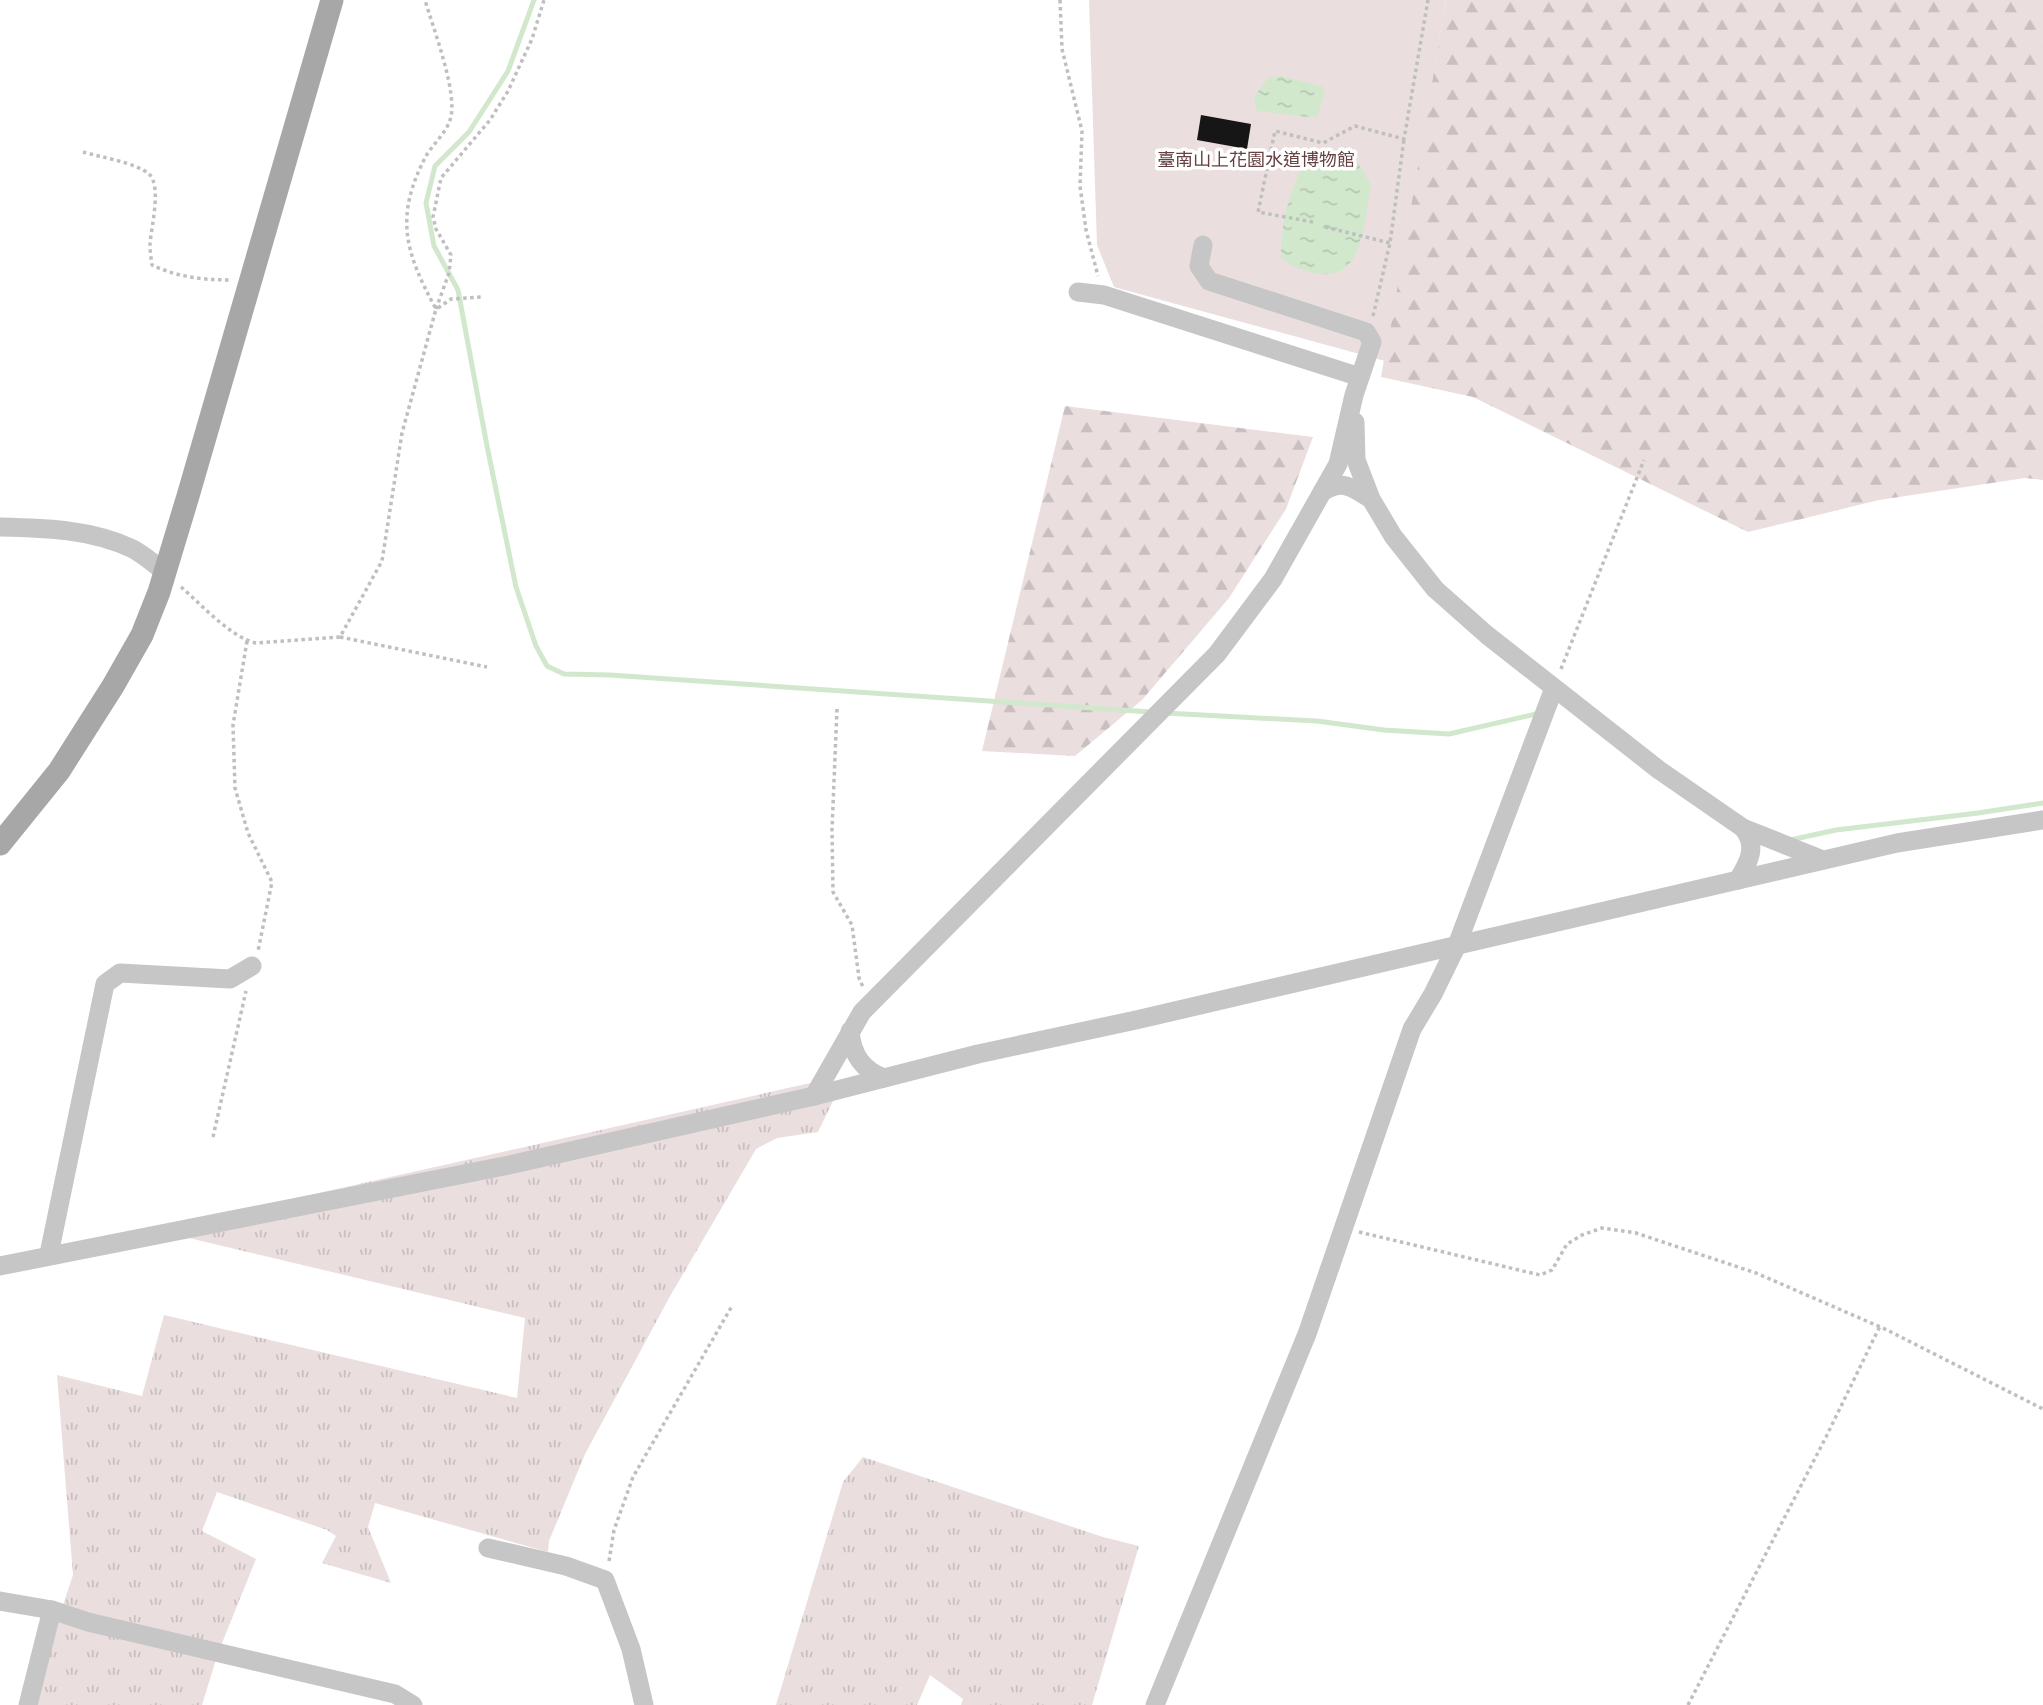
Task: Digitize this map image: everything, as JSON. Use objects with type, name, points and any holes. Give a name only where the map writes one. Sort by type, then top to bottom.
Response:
[{"type":"main road","points":[[0,844],[59,771],[113,686],[142,635],[159,592],[332,0]]},
{"type":"street","points":[[814,1096],[850,1031],[871,1002],[1217,653],[1273,579],[1338,464],[1357,386],[1372,342],[1366,332],[1209,281],[1199,266],[1203,245]]},
{"type":"street","points":[[1078,292],[1104,295],[1357,386]]},
{"type":"street","points":[[1357,386],[1356,460],[1371,499],[1393,536],[1435,589],[1487,635],[1659,770],[1743,828],[1749,834],[1751,853],[1738,880]]},
{"type":"street","points":[[1322,492],[1335,484],[1345,485],[1371,499]]},
{"type":"street","points":[[0,527],[53,528],[83,533],[133,550],[164,571]]},
{"type":"street","points":[[1155,1705],[1307,1334],[1412,1029],[1457,945],[1554,688]]},
{"type":"street","points":[[0,1266],[49,1254],[509,1165],[814,1096],[978,1054],[1136,1020],[1897,843],[2043,820]]},
{"type":"street","points":[[1743,828],[1824,860]]},
{"type":"street","points":[[49,1254],[105,984],[120,972],[230,979],[252,966]]},
{"type":"street","points":[[850,1031],[851,1046],[857,1057],[870,1073],[884,1078]]},
{"type":"street","points":[[488,1548],[566,1566],[605,1580],[631,1649],[644,1705]]},
{"type":"street","points":[[0,1601],[52,1610],[88,1622],[395,1694],[413,1705]]},
{"type":"street","points":[[28,1705],[52,1610]]},
{"type":"path","points":[[425,0],[452,93],[450,120],[427,155],[414,184],[407,212],[408,248],[436,309]]},
{"type":"path","points":[[340,637],[382,561],[402,433],[436,309],[449,273],[451,255],[436,229],[433,217],[441,178],[490,120],[508,91],[532,38],[544,0]]},
{"type":"path","points":[[1060,0],[1062,49],[1082,131],[1080,187],[1086,230],[1104,295]]},
{"type":"path","points":[[1366,332],[1372,320],[1390,243],[1428,0]]},
{"type":"path","points":[[1313,222],[1258,212],[1275,131],[1323,142],[1355,126],[1405,139]]},
{"type":"path","points":[[83,152],[133,166],[149,174],[153,180],[155,210],[150,246],[152,265],[166,272],[201,280],[250,280]]},
{"type":"path","points":[[1325,227],[1390,243]]},
{"type":"path","points":[[436,309],[451,299],[482,297]]},
{"type":"path","points":[[1554,688],[1644,460]]},
{"type":"path","points":[[164,571],[247,641],[256,643],[340,637],[487,667]]},
{"type":"path","points":[[213,1137],[272,882],[248,833],[235,788],[233,726],[247,641]]},
{"type":"path","points":[[837,709],[832,830],[833,892],[852,925],[859,978],[871,1002]]},
{"type":"path","points":[[1339,1242],[1357,1231],[1540,1275],[1552,1270],[1567,1244],[1582,1235],[1602,1228],[1625,1231],[1756,1273],[1880,1326],[2043,1409]]},
{"type":"path","points":[[605,1580],[614,1530],[633,1478],[732,1306]]},
{"type":"path","points":[[1688,1705],[1880,1326]]},
{"type":"green space","name":"臺南山上花園水道博物館","points":[[1089,0],[1446,0],[1385,361],[1114,287],[1097,245]]},
{"type":"green space","points":[[1446,0],[2043,0],[2043,480],[2025,478],[1879,500],[1748,532],[1473,397],[1381,377]]},
{"type":"green space","points":[[1065,406],[1313,437],[1286,509],[1229,598],[1142,700],[1075,756],[982,751]]},
{"type":"green space","points":[[824,1080],[835,1097],[818,1132],[777,1138],[756,1149],[669,1298],[585,1454],[549,1541],[548,1552],[375,1503],[368,1527],[391,1583],[322,1563],[336,1536],[327,1530],[217,1492],[202,1531],[256,1559],[218,1653],[202,1705],[36,1705],[73,1575],[57,1375],[142,1396],[164,1315],[517,1398],[525,1318],[185,1237],[189,1222]]},
{"type":"green space","points":[[863,1457],[1103,1537],[1139,1546],[1092,1705],[961,1705],[963,1699],[930,1675],[917,1705],[776,1705],[843,1482]]},
{"type":"water","points":[[1282,76],[1323,87],[1325,93],[1317,116],[1257,111],[1254,97],[1269,77]]},
{"type":"water","points":[[1309,155],[1359,164],[1371,185],[1359,246],[1344,269],[1331,274],[1305,270],[1281,258],[1282,231],[1288,204]]},
{"type":"building","points":[[1201,115],[1251,124],[1247,149],[1197,140]]},
{"type":"waterway","points":[[534,0],[508,71],[469,132],[435,166],[426,203],[434,246],[458,290],[516,587],[536,646],[547,666],[564,674],[1151,712]]},
{"type":"waterway","points":[[1165,713],[1317,721],[1384,730],[1449,734],[1540,713]]},
{"type":"waterway","points":[[1790,840],[1836,830],[2043,803]]}]
